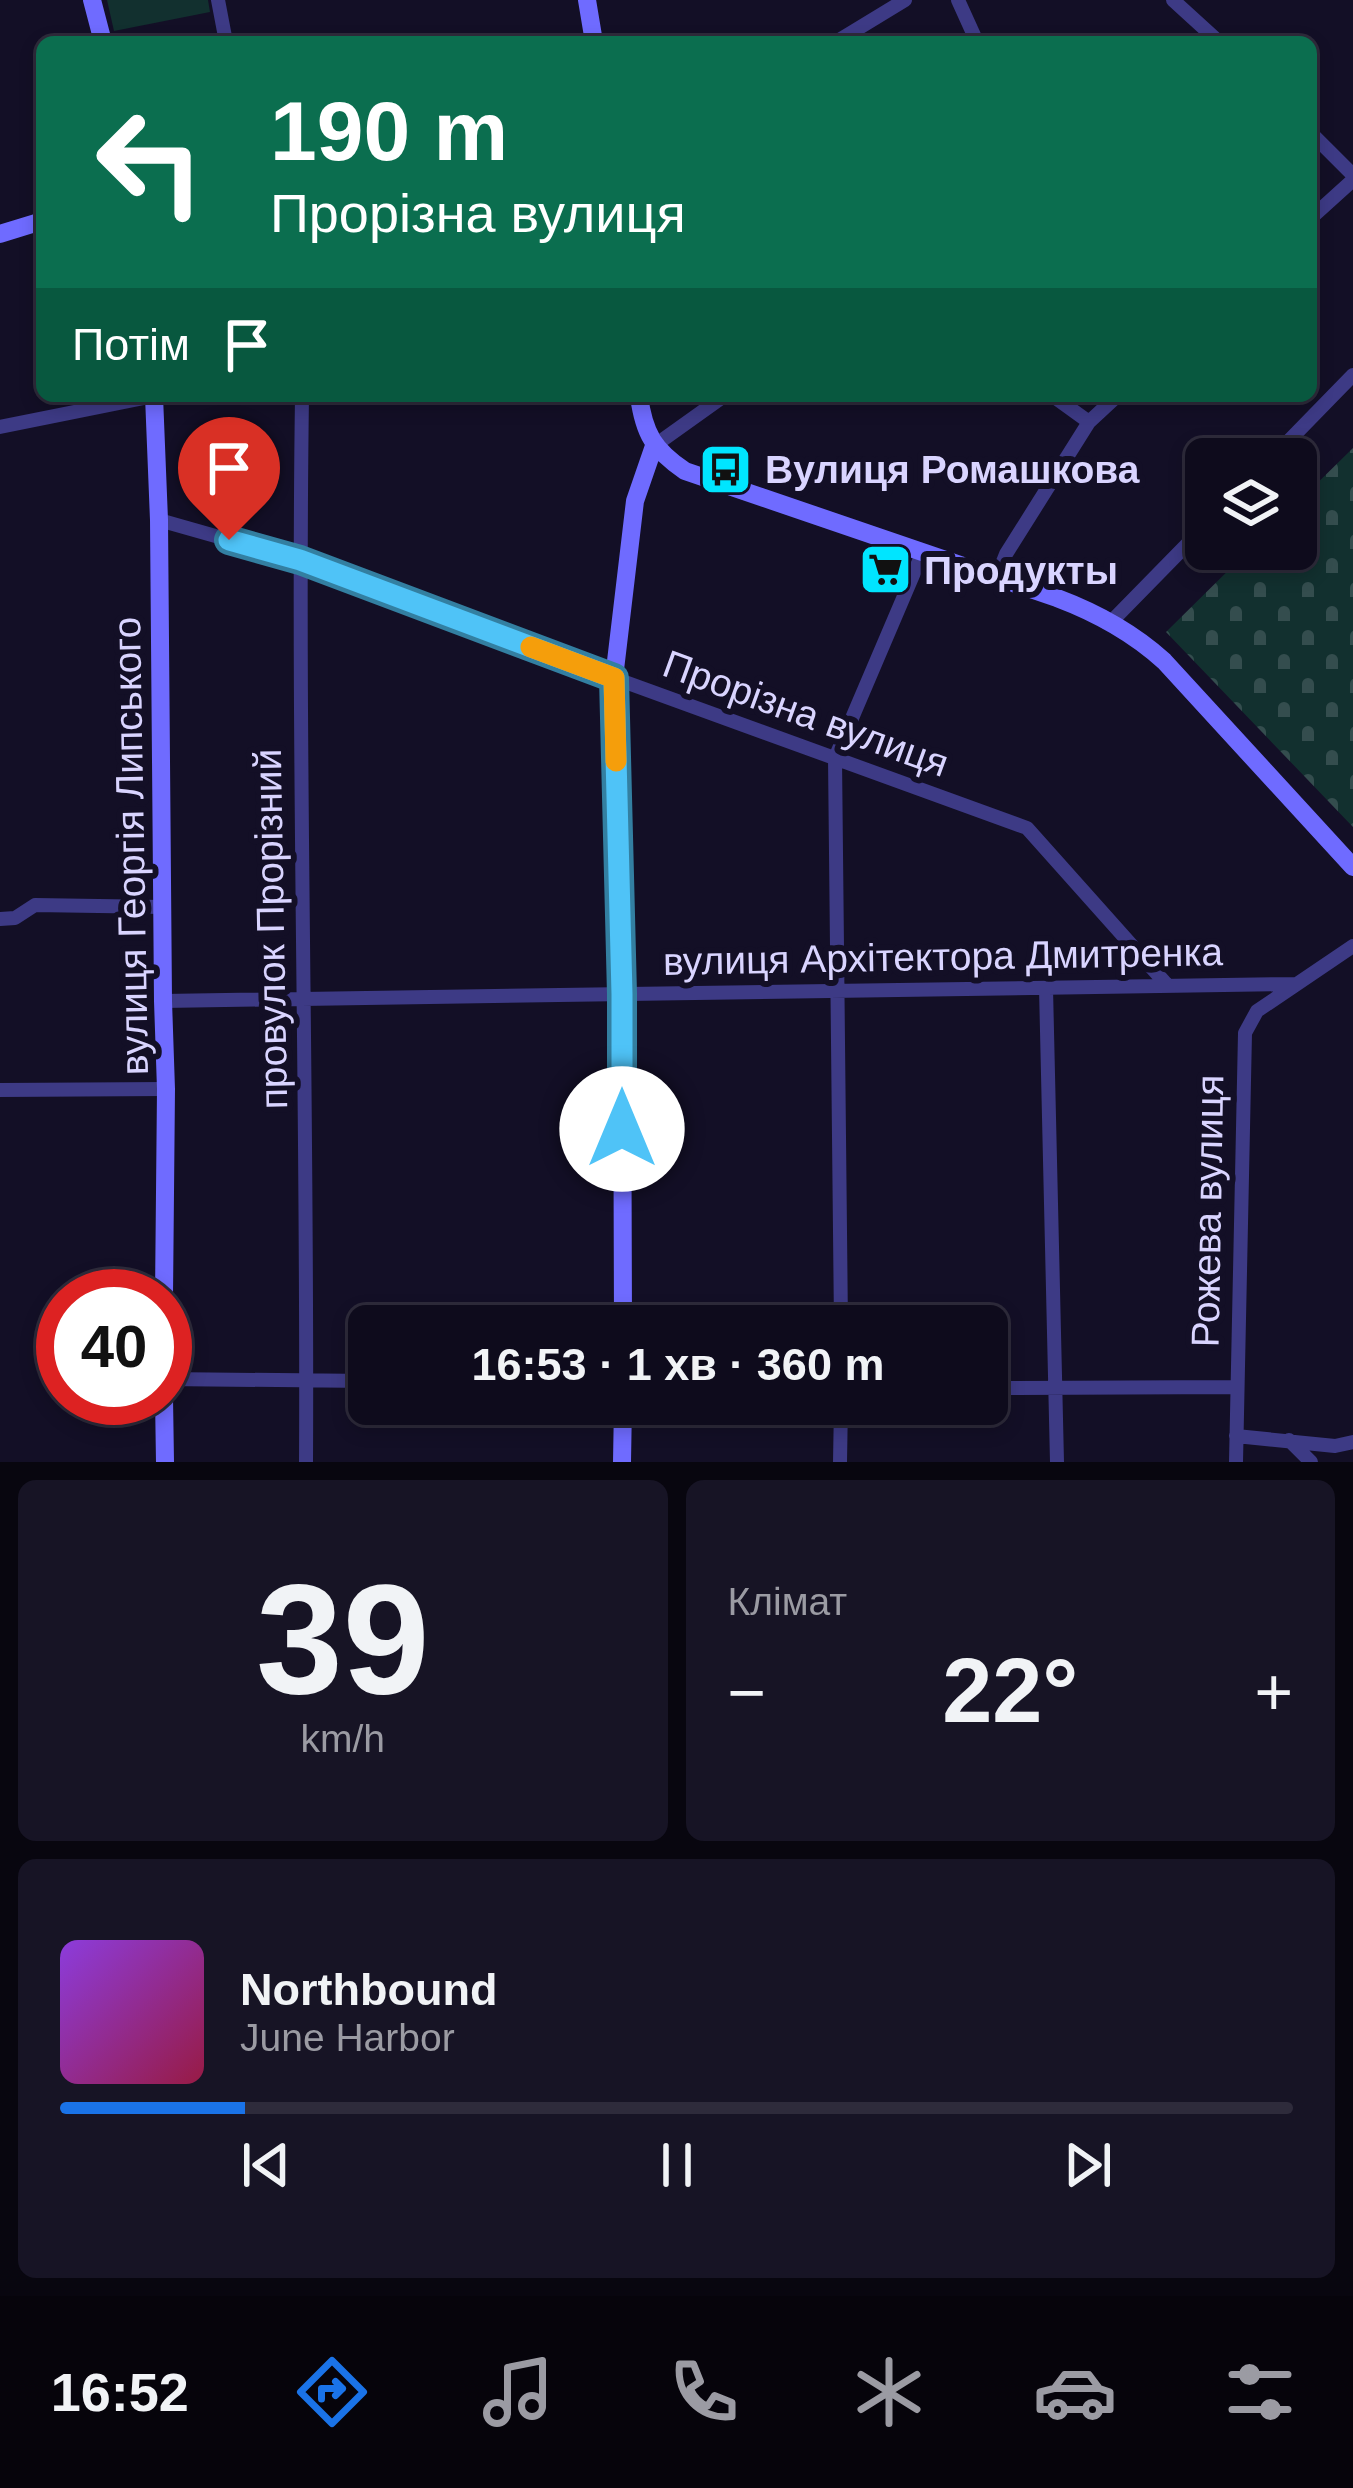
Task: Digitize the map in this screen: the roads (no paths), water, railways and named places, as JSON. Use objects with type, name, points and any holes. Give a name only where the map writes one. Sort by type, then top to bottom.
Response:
[{"type":"street","points":[[92,0],[101,36]]},
{"type":"street","points":[[218,0],[225,36]]},
{"type":"street","points":[[587,0],[593,36]]},
{"type":"street","points":[[846,36],[905,0]]},
{"type":"street","points":[[958,0],[973,36]]},
{"type":"street","points":[[1173,0],[1212,36]]},
{"type":"street","points":[[1317,140],[1353,177],[1317,212]]},
{"type":"street","points":[[0,234],[36,222]]},
{"type":"street","points":[[1291,438],[1353,375]]},
{"type":"street","points":[[0,427],[124,402]]},
{"type":"street","name":"вулиця Георгія Липського","points":[[154,402],[166,1089],[164,1269]]},
{"type":"street","name":"провулок Прорізний","points":[[302,402],[306,1462]]},
{"type":"street","points":[[640,402],[654,446],[686,471],[1090,611],[1139,638],[1353,867]]},
{"type":"street","points":[[623,1305],[614,678],[635,501],[654,446],[716,402]]},
{"type":"street","points":[[1061,402],[1089,422]]},
{"type":"street","points":[[996,579],[1006,554],[1089,422],[1111,402]]},
{"type":"street","name":"Прорізна вулиця","points":[[159,520],[300,560],[1027,828],[1168,986]]},
{"type":"street","points":[[1110,622],[1185,546]]},
{"type":"street","points":[[841,1305],[835,758],[922,554]]},
{"type":"street","points":[[0,919],[15,918],[34,905],[162,907]]},
{"type":"street","points":[[1295,984],[1353,946]]},
{"type":"street","name":"вулиця Архітектора Дмитренка","points":[[163,1001],[1295,984]]},
{"type":"street","name":"Рожева вулиця","points":[[1236,1462],[1245,1033],[1258,1011],[1295,984]]},
{"type":"street","points":[[1046,988],[1057,1462]]},
{"type":"street","points":[[0,1090],[166,1089]]},
{"type":"street","points":[[192,1379],[348,1381]]},
{"type":"street","points":[[1008,1388],[1237,1387]]},
{"type":"street","points":[[164,1425],[164,1462]]},
{"type":"street","points":[[622,1462],[623,1425]]},
{"type":"street","points":[[840,1462],[841,1425]]},
{"type":"street","points":[[1236,1436],[1335,1446],[1353,1442]]},
{"type":"street","points":[[1289,1440],[1311,1462]]},
{"type":"place","name":"Вулиця Ромашкова","points":[[726,469]]},
{"type":"place","name":"Продукты","points":[[885,570]]}]
